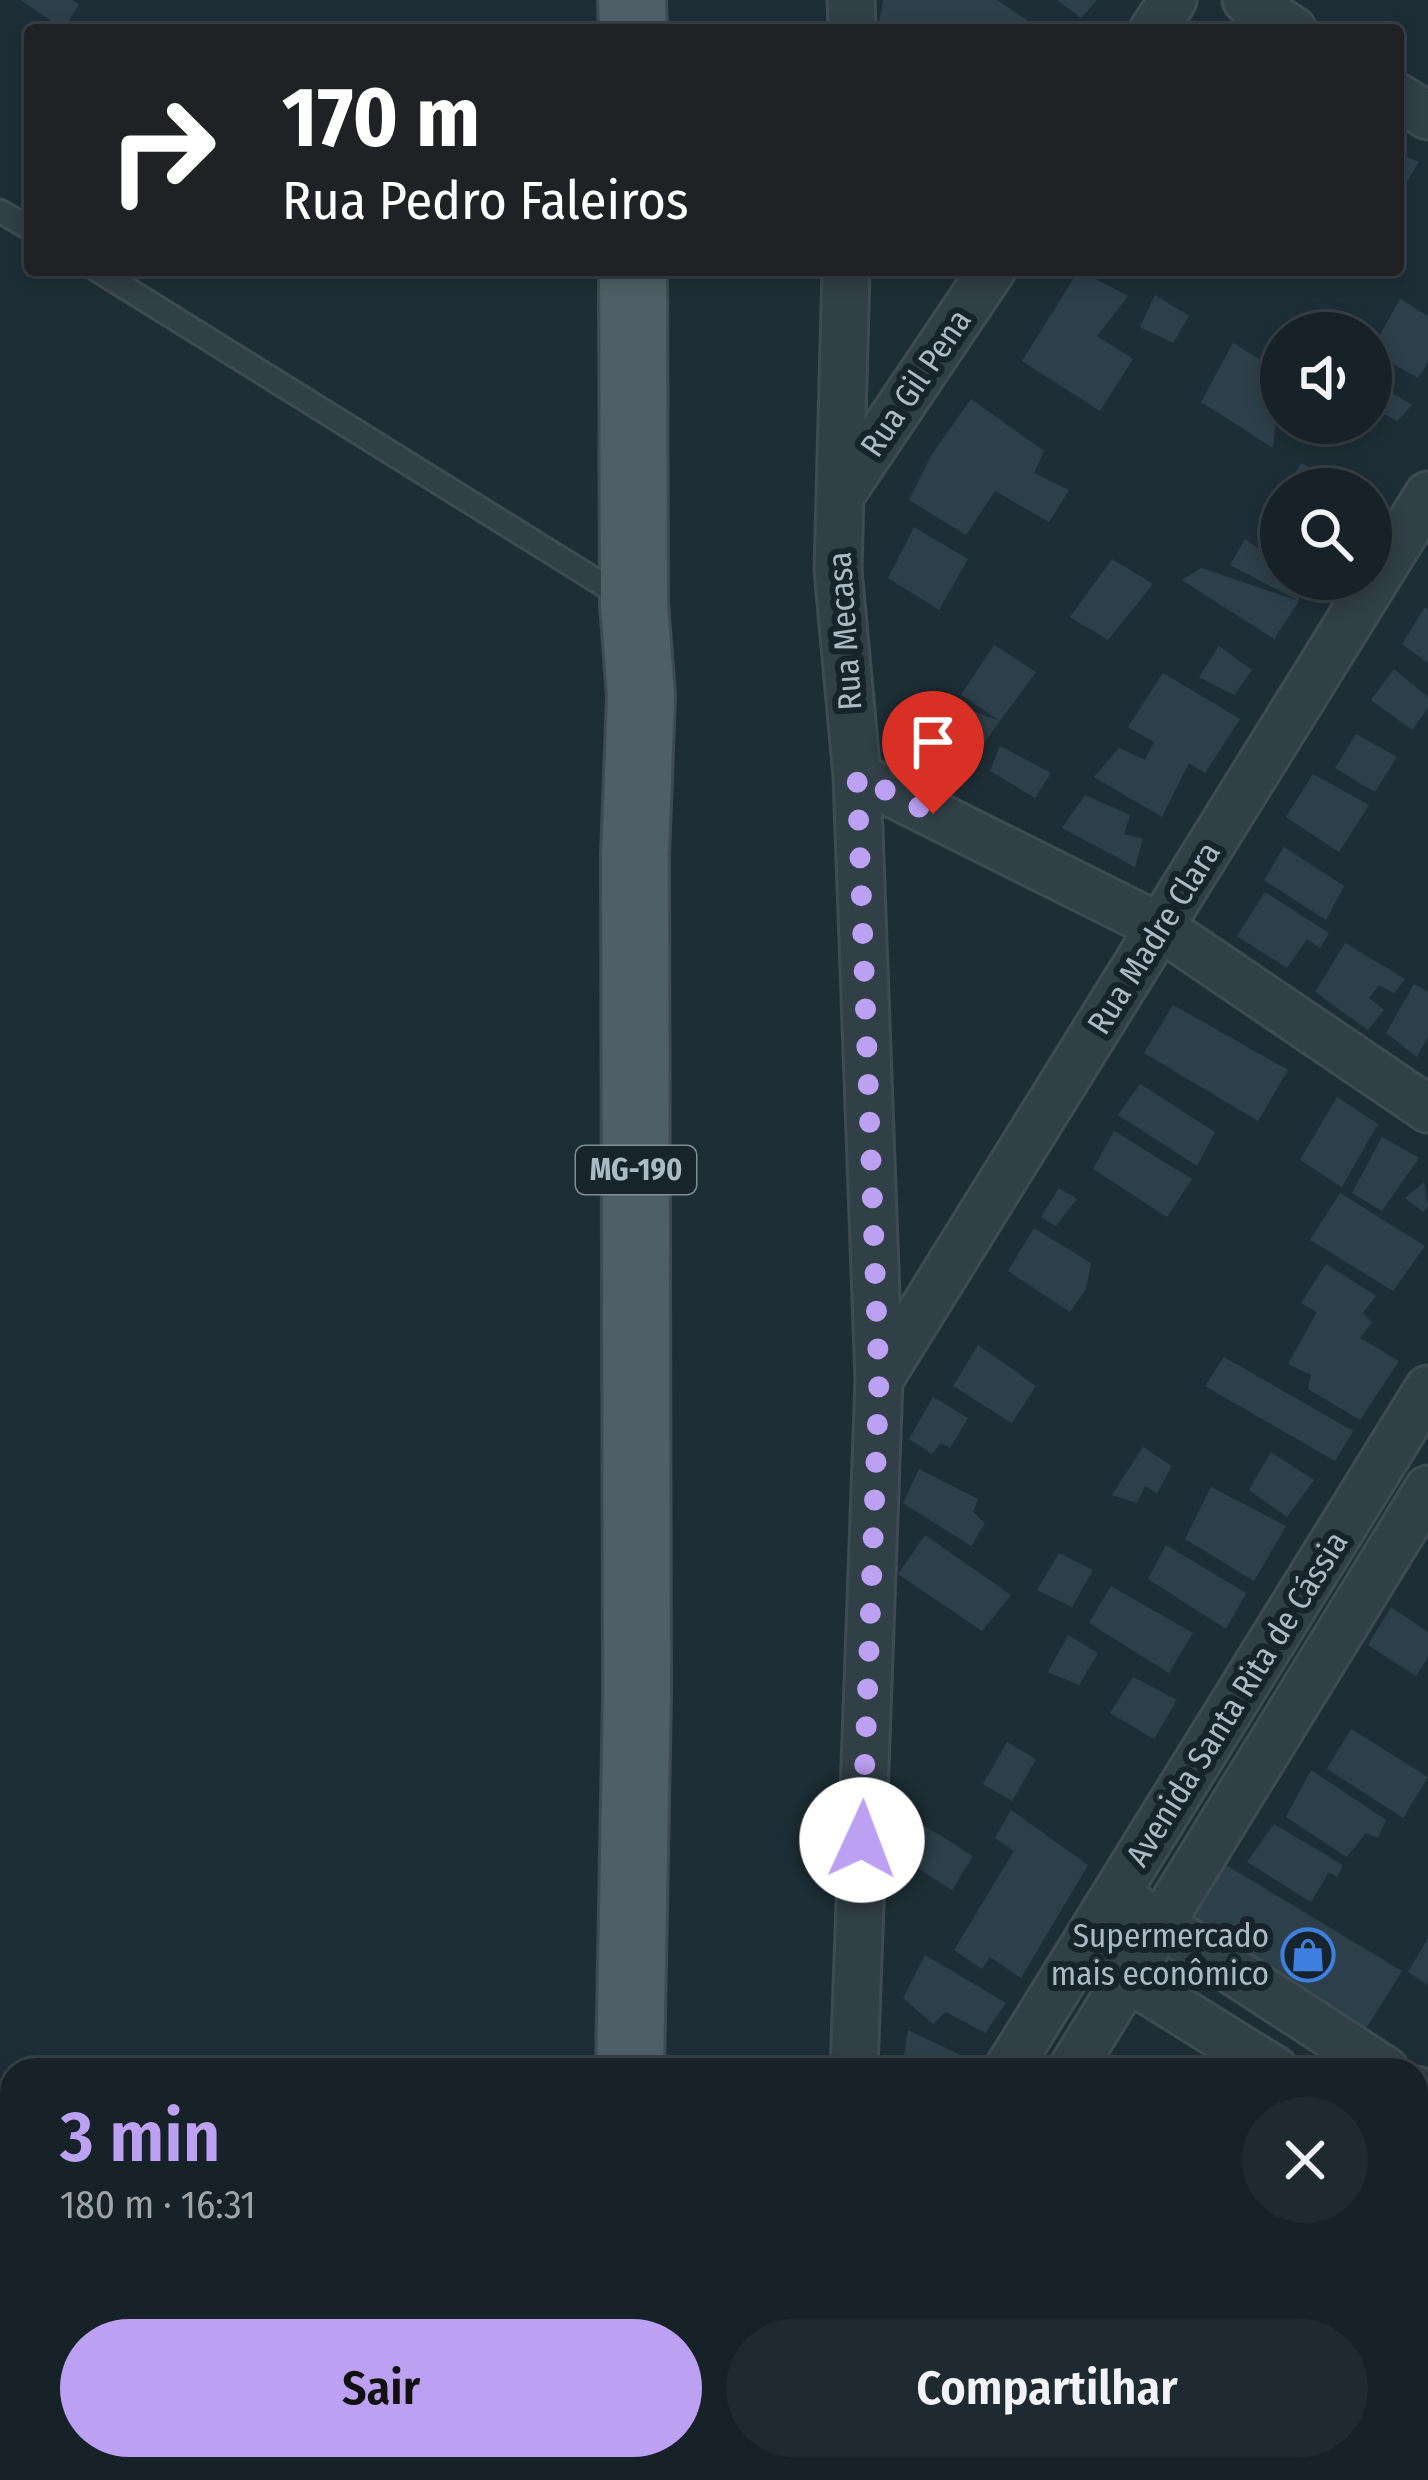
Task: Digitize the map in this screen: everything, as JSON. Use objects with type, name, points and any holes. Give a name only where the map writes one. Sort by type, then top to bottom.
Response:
[{"type":"main road","name":"MG-190","points":[[630,2058],[637,1694],[635,855],[641,696],[634,604],[633,276]]},
{"type":"street","points":[[1246,0],[1284,24]]},
{"type":"street","name":"Rua Mecasa","points":[[846,276],[842,634],[857,776],[879,1380],[854,2058]]},
{"type":"street","name":"Rua Gil Pena","points":[[840,496],[988,276]]},
{"type":"street","name":"Rua Madre Clara","points":[[879,1380],[1428,495]]},
{"type":"street","points":[[857,776],[1160,927],[1428,1109]]},
{"type":"street","name":"Avenida Santa Rita de Cássia","points":[[1014,2058],[1428,1389]]},
{"type":"street","name":"Avenida Santa Rita de Cássia","points":[[1078,2058],[1428,1489]]},
{"type":"street","points":[[1115,1895],[1367,2058]]},
{"type":"street","points":[[1082,1950],[1255,2058]]},
{"type":"lane","points":[[107,276],[634,604]]},
{"type":"building","points":[[20,0],[79,4],[67,24],[56,24]]},
{"type":"building","points":[[883,0],[997,0],[1033,24],[879,24]]},
{"type":"building","points":[[1057,0],[1097,0],[1081,18]]},
{"type":"building","points":[[1404,156],[1419,162],[1404,187]]},
{"type":"building","points":[[1075,276],[1090,276],[1128,296],[1097,336],[1133,359],[1100,411],[1022,361]]},
{"type":"building","points":[[1155,295],[1189,316],[1173,343],[1140,327]]},
{"type":"building","points":[[1400,299],[1428,316],[1428,362],[1418,378],[1392,363],[1392,313]]},
{"type":"building","points":[[1233,343],[1260,359],[1260,440],[1201,402]]},
{"type":"building","points":[[1392,393],[1412,405],[1397,421],[1392,418]]},
{"type":"building","points":[[971,399],[1044,451],[1034,473],[1069,490],[1049,522],[995,491],[966,535],[909,500],[932,454]]},
{"type":"building","points":[[914,527],[968,559],[939,610],[888,578]]},
{"type":"building","points":[[1245,539],[1260,549],[1260,581],[1230,565]]},
{"type":"building","points":[[1112,559],[1153,584],[1108,640],[1070,617]]},
{"type":"building","points":[[1201,568],[1260,588],[1260,600],[1299,601],[1274,639],[1182,580]]},
{"type":"building","points":[[1425,607],[1428,610],[1428,663],[1402,644]]},
{"type":"building","points":[[994,645],[1036,672],[1000,721],[961,695]]},
{"type":"building","points":[[1219,646],[1252,670],[1234,695],[1199,677]]},
{"type":"building","points":[[1394,669],[1428,697],[1428,708],[1412,730],[1371,700]]},
{"type":"building","points":[[1163,673],[1240,719],[1205,773],[1189,763],[1162,817],[1094,777],[1119,748],[1145,760],[1154,742],[1128,727]]},
{"type":"building","points":[[939,699],[1000,721],[970,762],[923,735]]},
{"type":"building","points":[[1356,734],[1397,757],[1375,792],[1335,768]]},
{"type":"building","points":[[1000,746],[1051,773],[1035,798],[990,771]]},
{"type":"building","points":[[1313,774],[1369,805],[1339,852],[1286,817]]},
{"type":"building","points":[[1085,795],[1130,815],[1124,834],[1143,839],[1135,867],[1062,828]]},
{"type":"building","points":[[1284,847],[1344,886],[1326,920],[1264,880]]},
{"type":"building","points":[[1265,892],[1329,933],[1320,948],[1307,939],[1287,968],[1237,936]]},
{"type":"building","points":[[1345,943],[1405,979],[1394,993],[1379,985],[1369,998],[1384,1010],[1368,1030],[1315,992]]},
{"type":"building","points":[[1414,984],[1428,992],[1428,1037],[1417,1057],[1386,1033]]},
{"type":"building","points":[[1173,1005],[1288,1070],[1258,1121],[1144,1053]]},
{"type":"building","points":[[1140,1084],[1215,1132],[1197,1166],[1118,1115]]},
{"type":"building","points":[[1337,1097],[1378,1124],[1342,1187],[1300,1160]]},
{"type":"building","points":[[1114,1131],[1192,1179],[1167,1217],[1093,1169]]},
{"type":"building","points":[[1382,1137],[1419,1158],[1382,1211],[1352,1193]]},
{"type":"building","points":[[1424,1182],[1428,1206],[1423,1212],[1405,1198]]},
{"type":"building","points":[[1059,1188],[1077,1199],[1056,1226],[1041,1217]]},
{"type":"building","points":[[1340,1193],[1425,1246],[1393,1291],[1310,1240]]},
{"type":"building","points":[[1034,1228],[1091,1263],[1086,1289],[1070,1312],[1008,1271]]},
{"type":"building","points":[[1326,1264],[1376,1296],[1363,1313],[1372,1323],[1360,1338],[1399,1361],[1360,1420],[1308,1389],[1311,1375],[1288,1364],[1317,1312],[1301,1303]]},
{"type":"building","points":[[978,1345],[1036,1386],[1012,1423],[953,1386]]},
{"type":"building","points":[[1224,1357],[1353,1431],[1335,1461],[1205,1386]]},
{"type":"building","points":[[933,1397],[968,1418],[950,1448],[941,1443],[932,1454],[909,1439]]},
{"type":"building","points":[[1143,1447],[1172,1466],[1157,1493],[1145,1486],[1137,1503],[1112,1495]]},
{"type":"building","points":[[1271,1452],[1314,1480],[1287,1517],[1249,1490]]},
{"type":"building","points":[[919,1469],[978,1499],[973,1512],[985,1523],[971,1546],[903,1503]]},
{"type":"building","points":[[1211,1487],[1286,1526],[1254,1581],[1185,1539]]},
{"type":"building","points":[[925,1535],[1011,1595],[982,1631],[898,1574]]},
{"type":"building","points":[[1166,1545],[1246,1593],[1226,1629],[1148,1579]]},
{"type":"building","points":[[1059,1553],[1093,1570],[1072,1607],[1037,1590]]},
{"type":"building","points":[[1111,1586],[1193,1633],[1169,1673],[1089,1623]]},
{"type":"building","points":[[1391,1607],[1428,1632],[1428,1657],[1416,1676],[1368,1645]]},
{"type":"building","points":[[1068,1635],[1098,1653],[1079,1685],[1048,1672]]},
{"type":"building","points":[[1133,1677],[1177,1700],[1154,1739],[1110,1713]]},
{"type":"building","points":[[1351,1729],[1428,1777],[1403,1818],[1327,1769]]},
{"type":"building","points":[[1007,1742],[1036,1759],[1012,1801],[983,1784]]},
{"type":"building","points":[[1311,1770],[1386,1820],[1378,1838],[1366,1833],[1347,1857],[1286,1817]]},
{"type":"building","points":[[1011,1810],[1088,1865],[1021,1978],[990,1957],[982,1969],[954,1950],[1014,1851],[995,1838]]},
{"type":"building","points":[[910,1817],[973,1856],[952,1890],[890,1851]]},
{"type":"building","points":[[1274,1824],[1343,1865],[1337,1877],[1329,1872],[1311,1902],[1247,1862]]},
{"type":"building","name":"Supermercado mais econômico","points":[[1226,1865],[1402,1971],[1361,2037],[1189,1923]]},
{"type":"building","points":[[1428,1938],[1428,1985],[1408,1972]]},
{"type":"building","points":[[925,1955],[1006,2003],[985,2033],[946,2012],[933,2024],[903,1998]]},
{"type":"building","points":[[908,2030],[967,2058],[904,2058]]},
{"type":"place","name":"Supermercado mais econômico","points":[[1308,1955]]},
{"type":"route","points":[[862,1840],[879,1380],[857,776],[933,814]]}]
